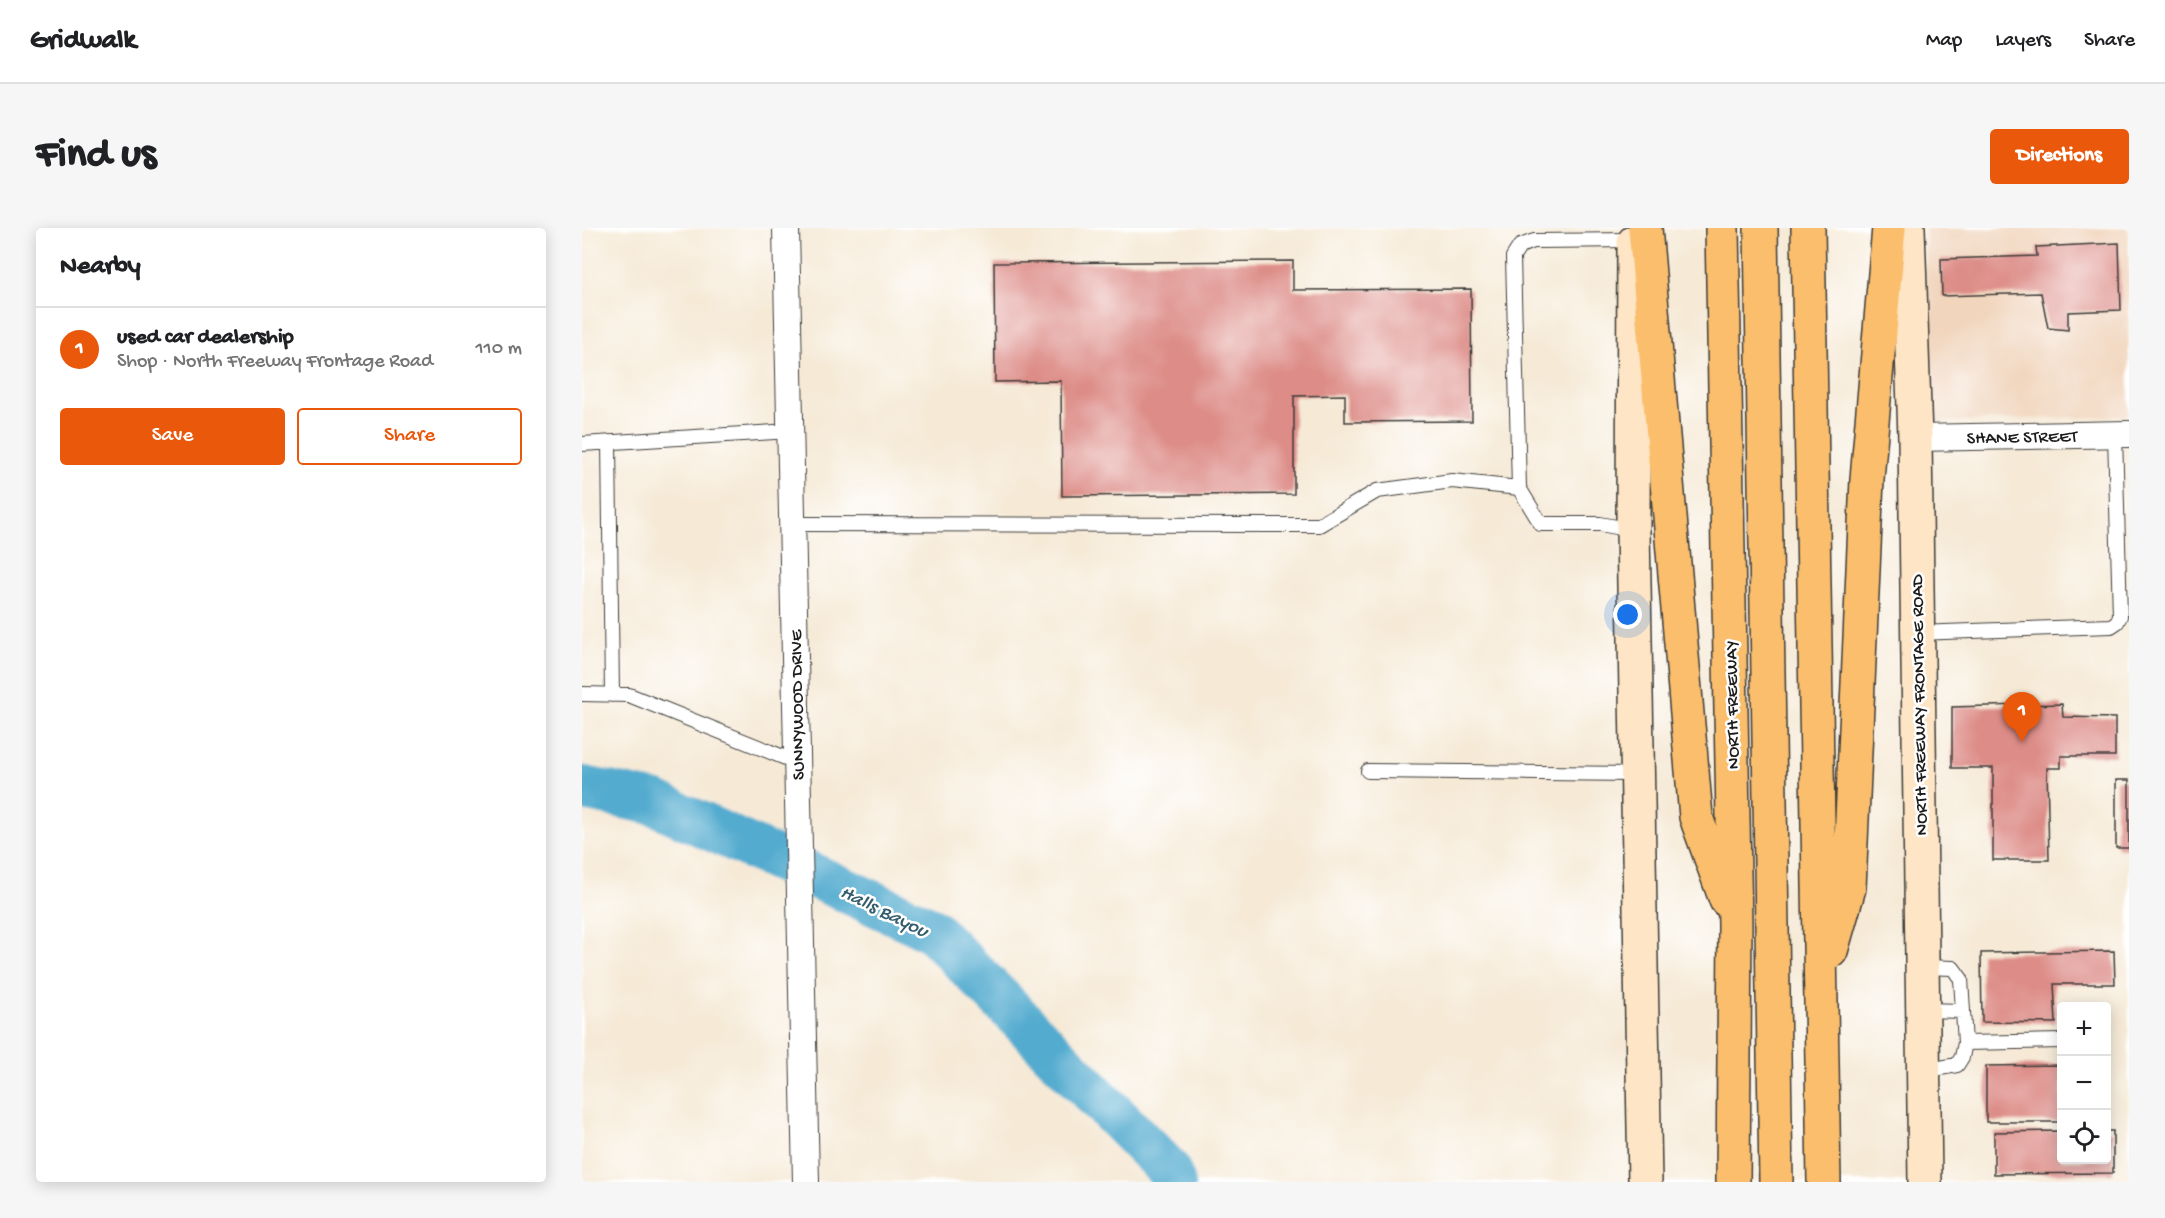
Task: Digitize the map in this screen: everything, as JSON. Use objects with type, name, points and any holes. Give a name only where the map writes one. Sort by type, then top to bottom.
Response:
[{"type":"highway","name":"NORTH FREEWAY","points":[[1722,228],[1735,926],[1733,1182]]},
{"type":"highway","name":"NORTH FREEWAY","points":[[1761,228],[1776,1182]]},
{"type":"highway","points":[[1808,228],[1824,1182]]},
{"type":"highway","points":[[1821,988],[1849,888],[1867,479],[1889,228]]},
{"type":"highway","points":[[1637,232],[1696,816],[1735,926]]},
{"type":"main road","name":"NORTH FREEWAY FRONTAGE ROAD","points":[[1908,228],[1915,438],[1925,1182]]},
{"type":"main road","points":[[1637,232],[1633,530],[1645,1182]]},
{"type":"street","name":"SUNNYWOOD DRIVE","points":[[786,228],[806,1182]]},
{"type":"street","name":"SHANE STREET","points":[[1915,438],[2122,434]]},
{"type":"lane","points":[[1633,530],[1600,524],[1541,524],[1519,488],[1513,257],[1520,246],[1534,241],[1637,232]]},
{"type":"lane","points":[[582,444],[790,431]]},
{"type":"lane","points":[[1917,633],[2111,626],[2117,622],[2120,616],[2122,434]]},
{"type":"lane","points":[[609,442],[612,695]]},
{"type":"lane","points":[[792,524],[1319,525],[1377,491],[1452,481],[1519,488]]},
{"type":"lane","points":[[582,694],[630,695],[798,763]]},
{"type":"lane","points":[[1368,771],[1636,774]]},
{"type":"lane","points":[[1922,967],[1953,968],[1961,979],[1965,1043],[1958,1065],[1923,1071]]},
{"type":"lane","points":[[1922,1010],[1963,1011]]},
{"type":"lane","points":[[1965,1043],[2057,1041]]},
{"type":"shaded area","points":[[1925,228],[2129,228],[2129,416],[1929,422]]},
{"type":"building","points":[[2119,243],[2121,310],[2068,312],[2068,330],[2048,328],[2041,293],[1942,296],[1941,259],[2037,256],[2036,247]]},
{"type":"building","points":[[1293,261],[1293,290],[1471,289],[1472,421],[1345,422],[1345,395],[1294,396],[1294,494],[1062,496],[1061,381],[995,382],[994,263]]},
{"type":"building","points":[[2062,704],[2063,717],[2115,718],[2115,756],[2061,756],[2061,768],[2047,768],[2049,860],[1993,860],[1993,768],[1952,768],[1952,707]]},
{"type":"building","points":[[2116,780],[2129,780],[2129,848],[2116,848]]},
{"type":"building","points":[[2114,951],[2115,984],[2054,984],[2056,1023],[1982,1022],[1981,953]]},
{"type":"building","points":[[2057,1065],[2057,1122],[1986,1122],[1986,1066]]},
{"type":"building","points":[[2057,1131],[2057,1164],[2111,1164],[2111,1131],[2113,1131],[2113,1173],[1994,1174],[1994,1132]]},
{"type":"waterway","name":"Halls Bayou","points":[[582,788],[655,803],[932,930],[1167,1168],[1173,1182]]},
{"type":"place","name":"used car dealership","points":[[2022,742]]}]
